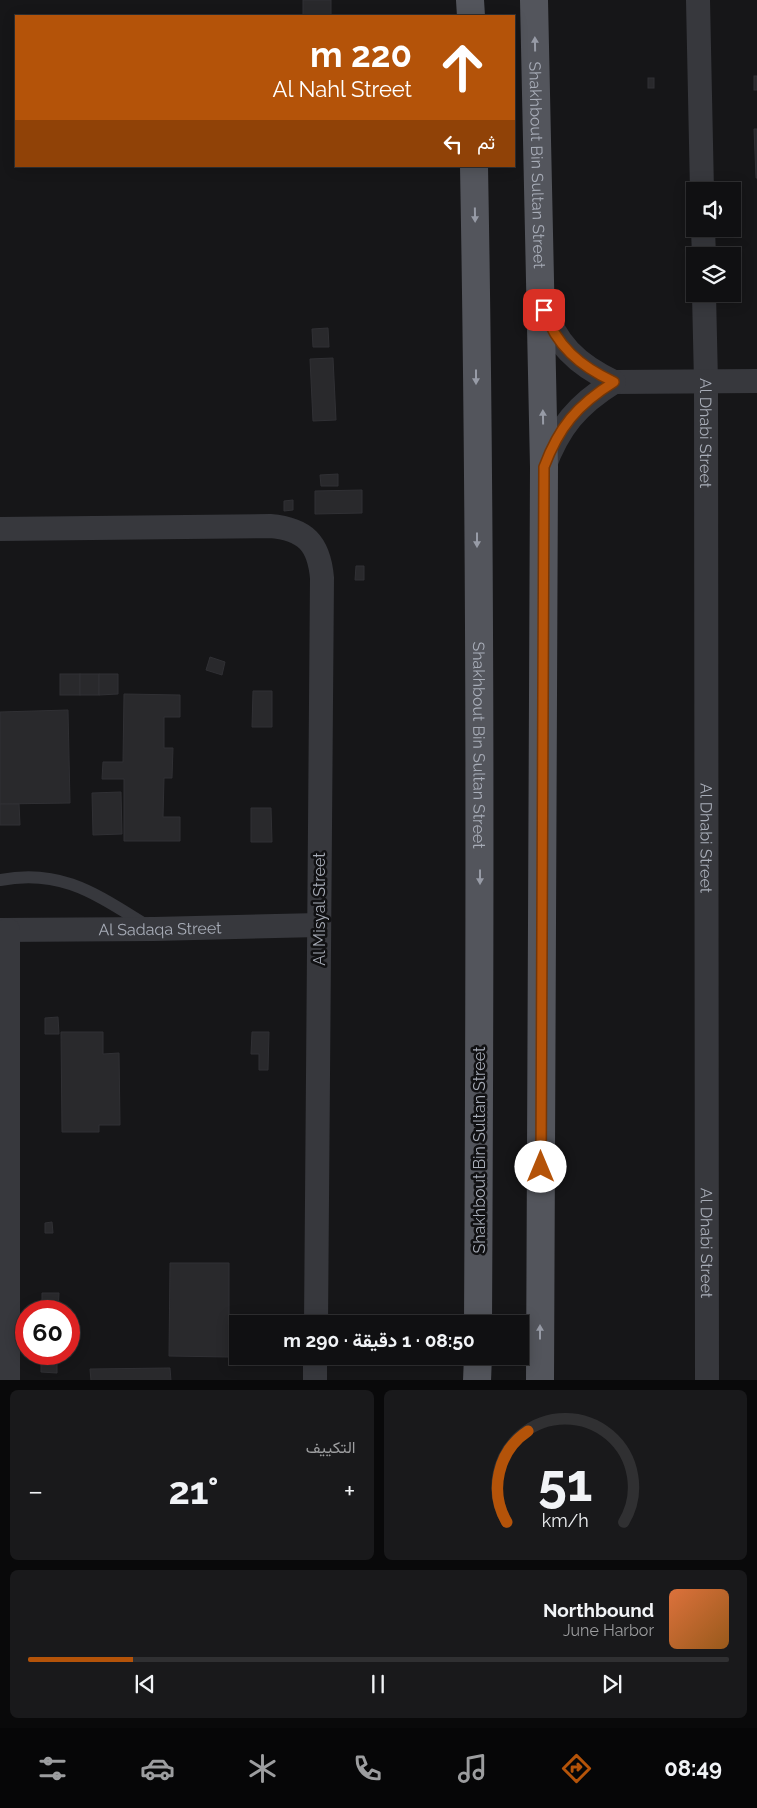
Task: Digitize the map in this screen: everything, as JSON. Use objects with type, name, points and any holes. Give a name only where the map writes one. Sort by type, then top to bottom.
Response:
[{"type":"main road","points":[[470,0],[471,15]]},
{"type":"main road","name":"Shakhbout Bin Sultan Street","points":[[534,0],[544,467],[540,1380]]},
{"type":"main road","name":"Shakhbout Bin Sultan Street","points":[[474,167],[480,933],[478,1315]]},
{"type":"main road","points":[[478,1365],[478,1380]]},
{"type":"street","points":[[698,0],[702,182]]},
{"type":"street","points":[[540,299],[548,321],[564,347],[593,372],[614,382],[757,381]]},
{"type":"street","name":"Al Dhabi Street","points":[[704,302],[706,382],[707,1380]]},
{"type":"street","points":[[544,467],[552,446],[563,426],[594,394],[614,382]]},
{"type":"street","name":"Al Misyal Street","points":[[0,529],[270,526],[286,527],[302,534],[314,546],[320,562],[322,578],[316,1315]]},
{"type":"street","name":"Al Sadaqa Street","points":[[4,930],[319,925]]},
{"type":"street","points":[[4,930],[8,1380]]},
{"type":"street","points":[[315,1380],[316,1365]]},
{"type":"lane","points":[[0,880],[15,877],[40,877],[64,881],[88,890],[154,929]]},
{"type":"building","points":[[303,0],[331,0],[331,15],[303,15]]},
{"type":"building","points":[[754,76],[757,76],[757,90],[754,90]]},
{"type":"building","points":[[648,78],[654,78],[654,88],[648,88]]},
{"type":"building","points":[[754,129],[757,129],[757,178],[756,178]]},
{"type":"building","points":[[328,328],[329,347],[313,347],[312,329]]},
{"type":"building","points":[[333,358],[336,420],[313,421],[310,359]]},
{"type":"building","points":[[338,474],[338,486],[321,486],[320,475]]},
{"type":"building","points":[[362,490],[362,513],[315,514],[315,491]]},
{"type":"building","points":[[293,500],[293,510],[284,511],[284,501]]},
{"type":"building","points":[[356,566],[364,566],[364,580],[355,580]]},
{"type":"building","points":[[210,657],[225,662],[222,675],[206,670]]},
{"type":"building","points":[[60,674],[80,674],[80,695],[60,695]]},
{"type":"building","points":[[80,674],[99,674],[99,695],[80,695]]},
{"type":"building","points":[[99,674],[118,674],[118,694],[99,695]]},
{"type":"building","points":[[253,691],[272,691],[272,727],[252,727]]},
{"type":"building","points":[[124,694],[180,695],[180,717],[164,717],[164,748],[173,748],[172,778],[164,778],[163,817],[180,817],[180,841],[124,841],[124,779],[102,779],[103,762],[123,762]]},
{"type":"building","points":[[68,710],[70,803],[0,804],[0,712]]},
{"type":"building","points":[[121,792],[122,834],[93,835],[92,793]]},
{"type":"building","points":[[0,804],[19,804],[20,825],[0,825]]},
{"type":"building","points":[[251,808],[271,808],[272,842],[251,842]]},
{"type":"building","points":[[58,1017],[59,1034],[45,1034],[45,1018]]},
{"type":"building","points":[[61,1032],[103,1032],[103,1054],[119,1053],[120,1125],[99,1125],[99,1132],[62,1132]]},
{"type":"building","points":[[252,1032],[269,1032],[268,1070],[259,1070],[259,1054],[251,1054]]},
{"type":"building","points":[[52,1222],[53,1233],[45,1233],[45,1223]]},
{"type":"building","points":[[170,1263],[229,1263],[229,1357],[169,1356]]},
{"type":"building","points":[[42,1293],[59,1293],[59,1300],[42,1300]]},
{"type":"building","points":[[41,1365],[57,1365],[57,1373],[41,1372]]},
{"type":"building","points":[[170,1368],[171,1380],[91,1380],[90,1369]]},
{"type":"route","points":[[541,1167],[544,467],[552,446],[563,426],[577,409],[594,394],[614,382],[593,372],[575,358],[560,341],[544,310]]}]
